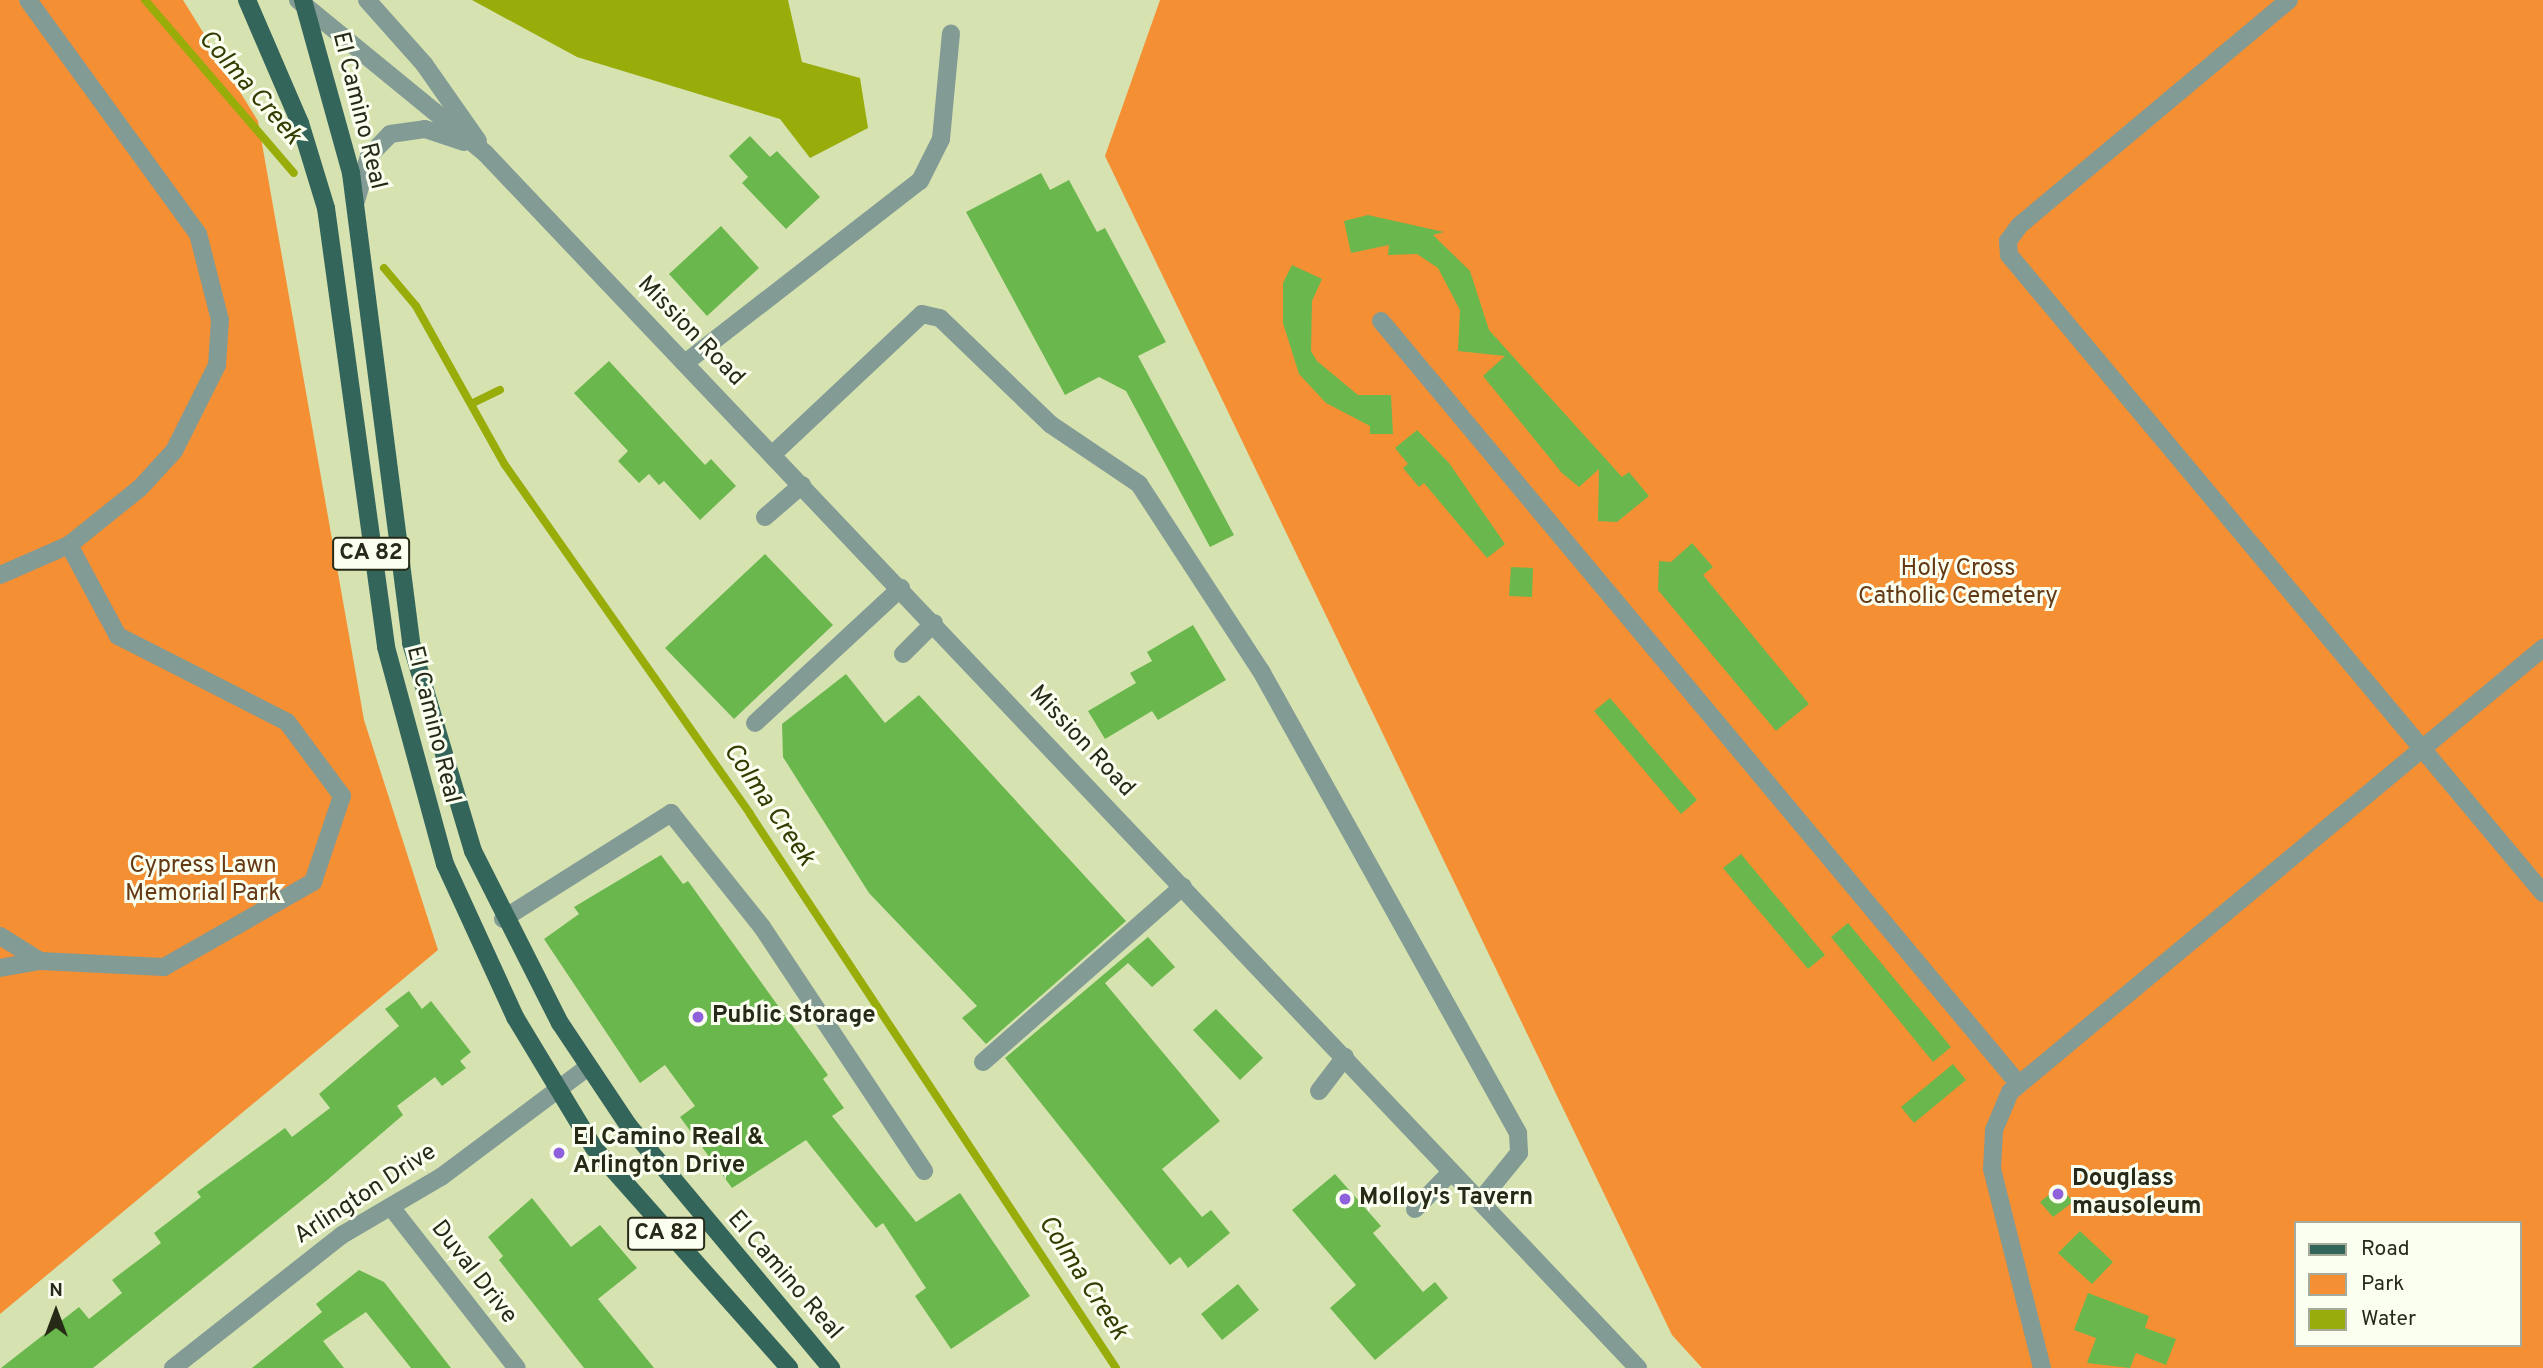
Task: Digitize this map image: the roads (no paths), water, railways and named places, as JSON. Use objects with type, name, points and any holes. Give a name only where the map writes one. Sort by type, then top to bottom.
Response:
[{"type":"main road","name":"El Camino Real","points":[[247,0],[300,123],[330,227],[373,570],[420,789],[482,953],[556,1090],[640,1206],[789,1368]]},
{"type":"main road","name":"El Camino Real","points":[[302,2],[341,121],[356,202],[411,643],[447,780],[503,919],[587,1066],[673,1184],[831,1368]]},
{"type":"street","points":[[0,575],[69,545],[140,488],[174,451],[217,365],[220,320],[198,234],[28,0]]},
{"type":"street","name":"Mission Road","points":[[367,0],[449,96],[485,153]]},
{"type":"street","points":[[2289,0],[2019,226],[2008,248],[2543,893]]},
{"type":"street","name":"Mission Road","points":[[302,2],[485,153],[901,588],[1638,1368]]},
{"type":"street","points":[[685,363],[920,181],[941,139],[951,33]]},
{"type":"street","name":"Mission Road","points":[[356,202],[369,156],[400,130],[440,133],[485,153]]},
{"type":"street","points":[[773,454],[922,314],[940,317],[1050,424],[1139,484],[1261,671],[1518,1133],[1519,1153],[1480,1201]]},
{"type":"street","points":[[1381,321],[2018,1083]]},
{"type":"street","points":[[765,517],[802,485]]},
{"type":"street","points":[[0,968],[40,961],[164,967],[313,882],[342,796],[287,722],[118,636],[69,545]]},
{"type":"street","points":[[755,723],[901,588]]},
{"type":"street","points":[[903,654],[934,623]]},
{"type":"street","points":[[2042,1368],[1992,1169],[1998,1114],[2018,1083],[2543,648]]},
{"type":"street","points":[[503,919],[671,813],[762,928],[924,1171]]},
{"type":"street","points":[[983,1062],[1183,886]]},
{"type":"street","points":[[0,936],[40,961]]},
{"type":"street","points":[[1319,1091],[1345,1056]]},
{"type":"street","name":"Arlington Drive","points":[[173,1368],[342,1235],[391,1208],[587,1066]]},
{"type":"street","points":[[1415,1209],[1451,1172]]},
{"type":"street","name":"Duval Drive","points":[[391,1208],[517,1368]]},
{"type":"water","points":[[472,0],[788,0],[802,62],[860,78],[868,128],[810,158],[780,119],[577,57]]},
{"type":"waterway","name":"Colma Creek","points":[[145,0],[294,173]]},
{"type":"waterway","name":"Colma Creek","points":[[384,268],[416,306],[505,465],[750,814],[1116,1368]]},
{"type":"waterway","points":[[473,403],[500,390]]},
{"type":"place","name":"Public Storage","points":[[698,1017]]},
{"type":"place","name":"El Camino Real & Arlington Drive","points":[[559,1153]]},
{"type":"place","name":"Douglass mausoleum","points":[[2058,1194]]},
{"type":"place","name":"Molloy's Tavern","points":[[1345,1199]]},
{"type":"park label","name":"Holy Cross Catholic Cemetery","points":[[1958,584]]},
{"type":"park label","name":"Cypress Lawn Memorial Park","points":[[203,881]]}]
